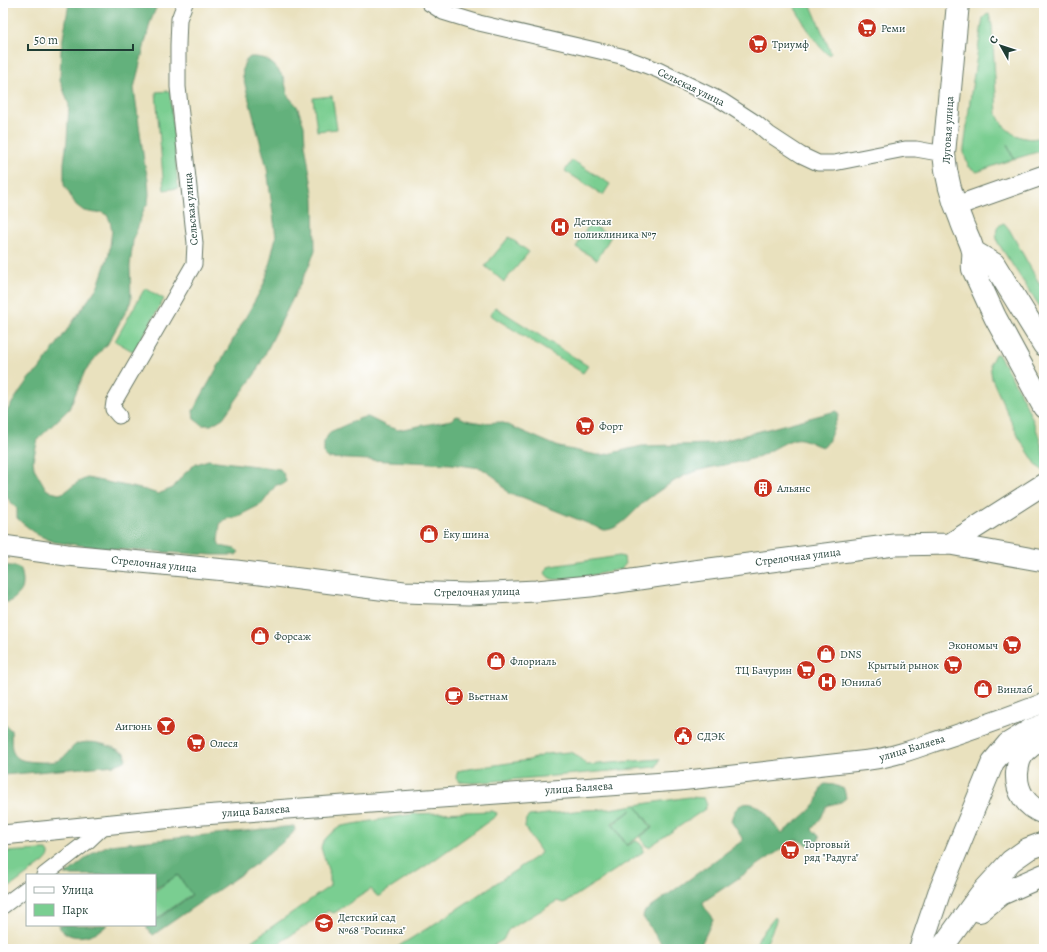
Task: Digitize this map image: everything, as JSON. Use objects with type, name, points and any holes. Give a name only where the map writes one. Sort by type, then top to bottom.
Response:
[{"type":"main road","name":"Луговая улица","points":[[958,3],[944,154],[945,167],[956,206],[974,252],[972,269],[995,317],[1044,407]]},
{"type":"main road","points":[[974,252],[994,264],[1044,345]]},
{"type":"main road","points":[[950,544],[1044,484]]},
{"type":"main road","name":"Стрелочная улица","points":[[3,546],[67,555],[236,572],[404,592],[468,594],[537,591],[590,586],[694,570],[894,545],[950,544],[1044,561]]},
{"type":"main road","points":[[920,949],[939,893],[993,762],[1008,744],[1031,730],[1044,725]]},
{"type":"main road","points":[[1044,738],[1031,746],[1022,755],[1018,764],[1017,782],[1026,803],[1044,813]]},
{"type":"main road","points":[[1036,846],[1025,862],[1029,870],[1041,876]]},
{"type":"main road","points":[[947,941],[980,895],[1012,861],[1036,846]]},
{"type":"main road","points":[[947,941],[1001,894],[1041,876]]},
{"type":"street","name":"Сельская улица","points":[[119,416],[113,409],[114,402],[194,264],[195,243],[178,87],[179,19],[185,3]]},
{"type":"street","name":"Сельская улица","points":[[429,3],[443,12],[479,23],[621,56],[658,70],[722,102],[756,123],[769,134],[801,155],[818,163],[834,163],[904,149],[916,149],[944,154]]},
{"type":"street","points":[[956,206],[1044,175]]},
{"type":"street","name":"улица Баляева","points":[[3,836],[211,814],[679,781],[869,760],[908,752],[1044,703]]},
{"type":"street","points":[[45,874],[88,841],[105,825]]},
{"type":"street","points":[[3,906],[26,889]]},
{"type":"green space","points":[[69,3],[158,3],[150,23],[134,88],[149,194],[148,203],[144,209],[133,241],[130,266],[131,300],[129,306],[107,345],[85,371],[69,409],[38,439],[33,460],[34,468],[46,489],[59,494],[65,492],[78,482],[87,478],[146,490],[158,494],[173,488],[182,476],[194,465],[208,460],[280,469],[286,481],[284,484],[276,485],[262,504],[236,517],[226,519],[220,524],[218,541],[220,546],[235,549],[239,552],[236,555],[109,549],[54,542],[38,535],[21,522],[17,518],[17,509],[3,493],[3,417],[22,388],[30,377],[38,371],[98,286],[109,254],[112,230],[107,215],[101,212],[95,213],[84,211],[76,205],[64,185],[64,163],[69,105],[60,80],[61,50]]},
{"type":"green space","points":[[792,3],[810,3],[831,53],[829,55],[814,39]]},
{"type":"green space","points":[[989,14],[992,26],[997,114],[1005,127],[1016,135],[1030,139],[1044,136],[1044,150],[1014,159],[1007,144],[1013,159],[977,172],[968,166],[964,149],[983,18]]},
{"type":"green space","points":[[250,57],[266,59],[275,66],[284,78],[288,96],[297,106],[304,126],[305,144],[314,199],[315,250],[310,264],[255,374],[223,418],[211,425],[202,425],[194,419],[193,411],[262,288],[266,278],[276,237],[267,168],[243,77],[244,66]]},
{"type":"green space","points":[[170,91],[178,188],[164,190],[156,92]]},
{"type":"green space","points":[[332,96],[337,129],[317,131],[313,98]]},
{"type":"green space","points":[[572,160],[610,184],[603,195],[565,171]]},
{"type":"green space","points":[[590,223],[611,236],[597,260],[576,247]]},
{"type":"green space","points":[[1004,223],[1009,229],[1044,292],[1044,313],[998,243],[996,234],[997,229]]},
{"type":"green space","points":[[509,237],[529,252],[504,282],[485,266]]},
{"type":"green space","points":[[145,288],[164,299],[134,352],[115,341]]},
{"type":"green space","points":[[495,307],[588,366],[583,373],[490,315]]},
{"type":"green space","points":[[995,354],[998,354],[1013,380],[1036,427],[1044,457],[1044,471],[1038,467],[1019,438],[992,379],[990,364]]},
{"type":"green space","points":[[836,411],[838,416],[828,442],[824,447],[806,440],[795,439],[749,460],[699,470],[671,483],[646,500],[623,522],[611,529],[604,530],[522,497],[509,494],[496,478],[481,468],[451,464],[328,458],[324,454],[324,442],[330,432],[361,418],[368,417],[398,430],[451,420],[458,416],[466,420],[482,423],[501,422],[559,447],[603,455],[642,446],[711,444]]},
{"type":"green space","points":[[619,556],[624,557],[625,565],[621,569],[558,580],[548,577],[545,573],[548,567],[552,566]]},
{"type":"green space","points":[[3,565],[19,568],[22,574],[23,587],[16,597],[9,602],[3,602]]},
{"type":"green space","points":[[3,723],[11,730],[14,754],[22,760],[42,762],[58,761],[77,744],[92,742],[109,746],[125,753],[125,761],[115,765],[3,775]]},
{"type":"green space","points":[[570,752],[575,754],[587,765],[660,760],[656,767],[473,783],[461,782],[456,777],[458,771],[462,770],[529,760],[546,754]]},
{"type":"green space","points":[[825,784],[834,785],[844,789],[846,798],[841,802],[826,807],[821,818],[812,829],[819,836],[819,840],[811,847],[798,840],[795,840],[703,902],[704,907],[711,914],[713,919],[699,949],[665,949],[643,917],[644,912],[742,841],[742,838],[731,821],[739,806],[748,803],[758,807],[766,813],[782,833],[816,803],[821,787]]},
{"type":"green space","points":[[689,797],[704,798],[707,804],[705,809],[649,847],[646,846],[640,837],[651,829],[652,827],[637,807],[651,828],[627,845],[613,824],[632,810],[612,823],[627,846],[637,840],[643,847],[643,852],[566,902],[563,903],[557,901],[508,930],[503,940],[487,949],[394,949],[540,854],[541,852],[525,828],[526,819],[529,816],[609,809]]},
{"type":"green space","points":[[492,811],[497,813],[496,816],[427,865],[379,896],[377,896],[371,889],[334,913],[328,911],[270,949],[240,949],[330,886],[330,876],[321,848],[326,838],[342,826],[413,814]]},
{"type":"green space","points":[[294,826],[295,830],[260,861],[153,935],[147,927],[156,926],[156,920],[192,895],[178,875],[156,888],[156,874],[66,874],[94,852],[109,845]]},
{"type":"green space","points":[[47,850],[49,856],[44,862],[3,892],[3,852]]},
{"type":"green space","points":[[177,875],[192,894],[156,919],[156,890]]},
{"type":"green space","points":[[775,917],[776,921],[764,949],[753,949],[759,937]]},
{"type":"green space","points":[[59,926],[106,926],[93,934],[81,937],[69,935]]},
{"type":"place","name":"Реми","points":[[867,28]]},
{"type":"place","name":"Триумф","points":[[758,44]]},
{"type":"place","name":"Детская поликлиника №7","points":[[560,227]]},
{"type":"place","name":"Форт","points":[[585,426]]},
{"type":"place","name":"Альянс","points":[[763,488]]},
{"type":"place","name":"Ёку шина","points":[[429,534]]},
{"type":"place","name":"Форсаж","points":[[260,636]]},
{"type":"place","name":"Экономыч","points":[[1012,645]]},
{"type":"place","name":"DNS","points":[[826,654]]},
{"type":"place","name":"Флориаль","points":[[496,661]]},
{"type":"place","name":"Крытый рынок","points":[[953,665]]},
{"type":"place","name":"ТЦ Бачурин","points":[[806,670]]},
{"type":"place","name":"Юнилаб","points":[[827,682]]},
{"type":"place","name":"Винлаб","points":[[983,689]]},
{"type":"place","name":"Вьетнам","points":[[454,696]]},
{"type":"place","name":"Аигюнь","points":[[166,726]]},
{"type":"place","name":"СДЭК","points":[[683,736]]},
{"type":"place","name":"Олеся","points":[[196,743]]},
{"type":"place","name":"Торговый ряд \"Радуга\"","points":[[790,850]]},
{"type":"place","name":"Детский сад №68 \"Росинка\"","points":[[324,923]]}]
